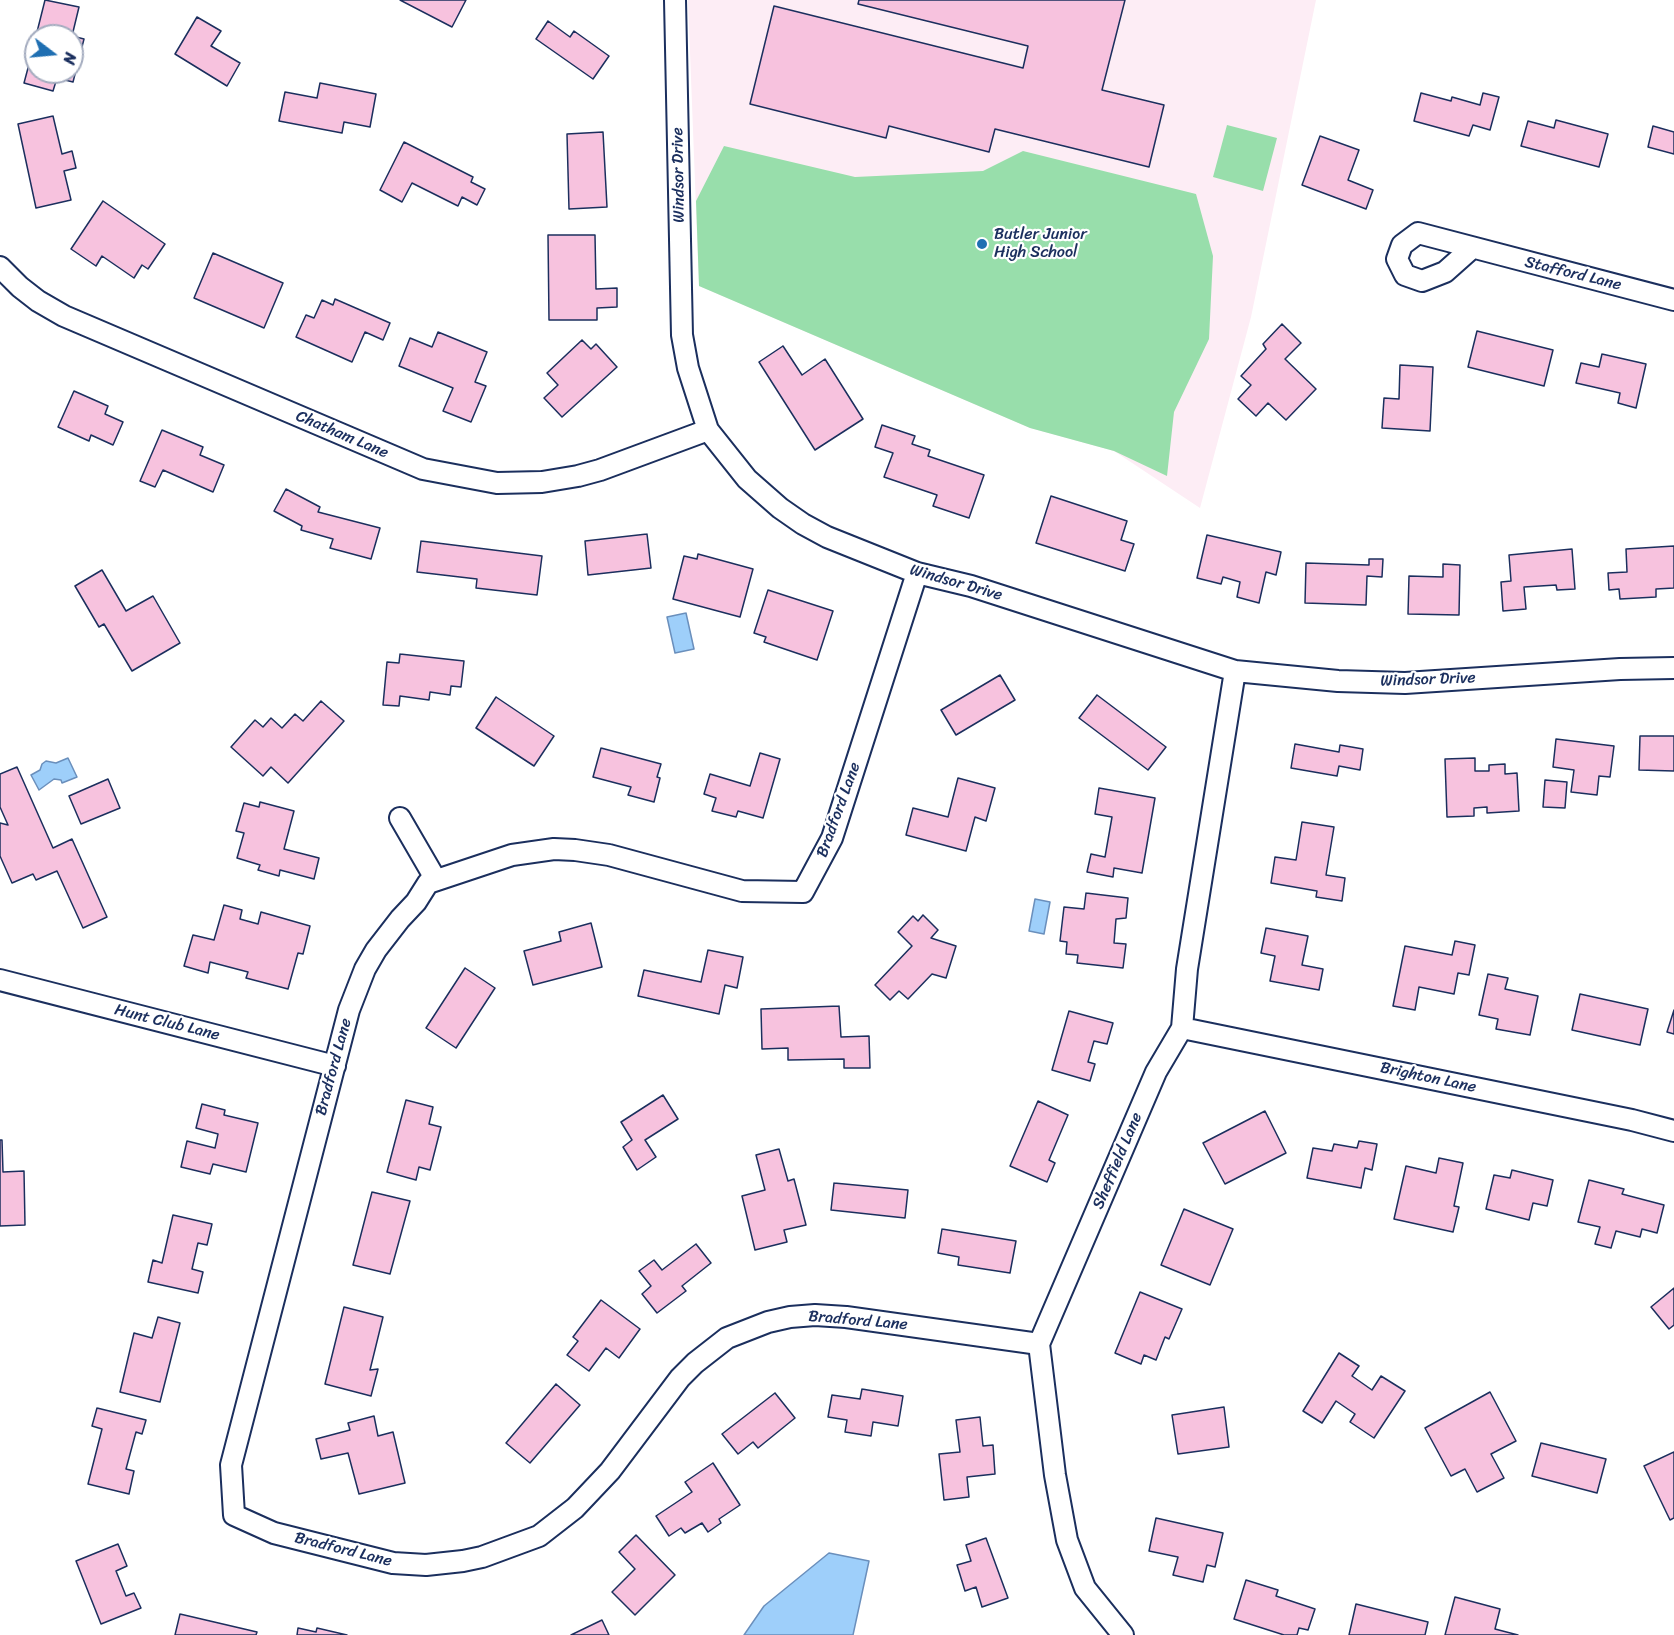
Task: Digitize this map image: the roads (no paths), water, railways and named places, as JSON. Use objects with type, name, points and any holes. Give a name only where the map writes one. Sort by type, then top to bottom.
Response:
[{"type":"street","name":"Windsor Drive","points":[[675,0],[682,335],[688,368],[708,430],[747,478],[765,496],[795,519],[827,537],[917,573],[972,586],[1235,671],[1338,681],[1405,683],[1620,669],[1674,668]]},
{"type":"street","name":"Stafford Lane","points":[[1472,248],[1674,300]]},
{"type":"street","name":"Chatham Lane","points":[[0,267],[20,288],[64,316],[423,469],[497,483],[542,482],[578,477],[708,430]]},
{"type":"street","name":"Bradford Lane","points":[[917,573],[832,838],[803,892],[742,891],[609,855],[554,849],[512,855],[428,883],[416,902],[376,950],[365,969],[350,1010],[231,1465],[234,1515],[274,1533],[393,1563],[426,1565],[482,1557],[538,1536],[575,1508],[599,1484],[680,1378],[695,1363],[727,1338],[768,1322],[815,1315],[846,1317],[1039,1344]]},
{"type":"street","name":"Sheffield Lane","points":[[1039,1344],[1156,1072],[1182,1028],[1187,969],[1235,671]]},
{"type":"street","points":[[400,818],[436,880]]},
{"type":"street","name":"Hunt Club Lane","points":[[0,980],[335,1066]]},
{"type":"street","name":"Brighton Lane","points":[[1182,1028],[1632,1120],[1674,1131]]},
{"type":"street","points":[[1039,1344],[1055,1478],[1067,1540],[1085,1588],[1123,1635]]},
{"type":"water","points":[[686,613],[694,649],[675,653],[667,617]]},
{"type":"water","points":[[68,758],[77,777],[62,783],[61,780],[54,779],[39,790],[31,775],[40,770],[46,761],[56,763]]},
{"type":"water","points":[[1035,899],[1050,902],[1044,934],[1029,931]]},
{"type":"water","points":[[829,1553],[869,1561],[853,1635],[744,1635],[764,1606]]},
{"type":"place","name":"Butler Junior High School","points":[[982,244]]}]
